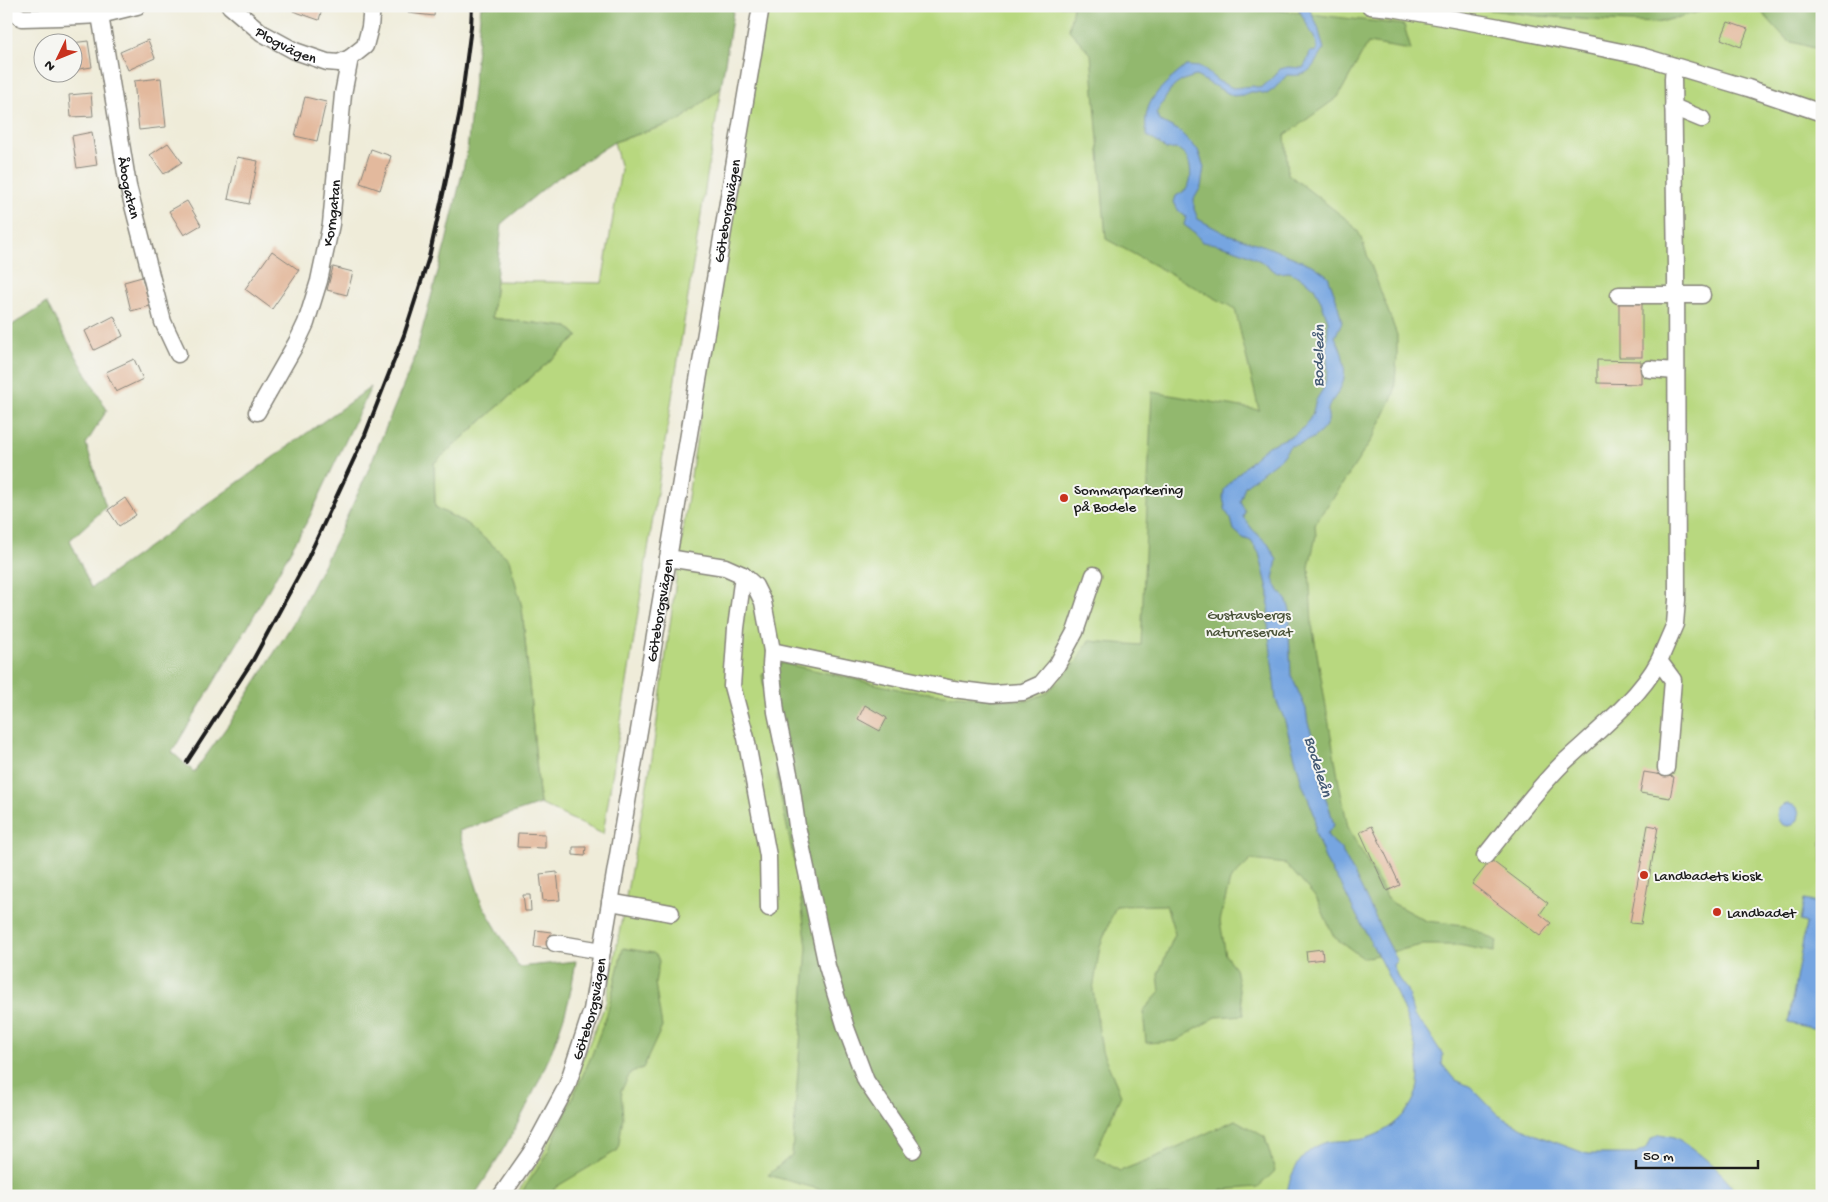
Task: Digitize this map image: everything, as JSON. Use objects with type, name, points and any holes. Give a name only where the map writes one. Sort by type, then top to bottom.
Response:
[{"type":"street","points":[[6,9],[22,18],[100,16],[137,6]]},
{"type":"street","name":"Plogvägen","points":[[230,6],[262,34],[295,51],[327,62],[339,63],[350,58]]},
{"type":"street","points":[[350,58],[365,46],[370,27],[372,6]]},
{"type":"street","name":"Göteborgsvägen","points":[[501,1196],[530,1153],[567,1086],[592,1010],[761,6]]},
{"type":"street","points":[[1370,6],[1392,7],[1588,44],[1641,56],[1748,88],[1822,113]]},
{"type":"street","name":"Åbogatan","points":[[100,16],[128,186],[163,322],[178,354]]},
{"type":"street","name":"Korngatan","points":[[257,412],[302,332],[319,281],[331,224],[343,94],[350,58]]},
{"type":"street","points":[[1485,856],[1560,766],[1625,704],[1654,672],[1676,624],[1676,294],[1672,79],[1674,66]]},
{"type":"street","points":[[1673,107],[1702,119]]},
{"type":"street","points":[[1619,295],[1702,295]]},
{"type":"street","points":[[1649,368],[1676,371]]},
{"type":"street","points":[[668,558],[725,567],[743,575],[755,586],[763,602],[772,651],[771,666],[776,712],[791,783],[797,826],[827,966],[846,1028],[866,1081],[912,1150]]},
{"type":"street","points":[[743,575],[736,628],[732,686],[746,738],[768,856],[769,908]]},
{"type":"street","points":[[772,651],[953,689],[993,694],[1023,692],[1041,684],[1057,664],[1075,632],[1094,575]]},
{"type":"street","points":[[1660,661],[1673,680],[1666,768]]},
{"type":"street","points":[[610,902],[670,914]]},
{"type":"street","points":[[555,943],[602,952]]},
{"type":"green space","points":[[481,6],[734,6],[721,88],[679,121],[614,142],[553,181],[502,223],[492,318],[568,327],[578,336],[434,463],[435,507],[467,524],[509,559],[522,607],[540,804],[459,831],[482,904],[519,967],[576,961],[568,1004],[549,1058],[515,1129],[474,1196],[6,1196],[6,329],[46,303],[107,410],[86,444],[106,507],[70,540],[91,588],[371,387],[309,518],[249,624],[172,752],[194,772],[231,721],[295,620],[364,480],[414,360],[446,242],[467,152]]},
{"type":"green space","name":"Gustavsbergs naturreservat","points":[[760,6],[1822,6],[1822,1196],[515,1196],[542,1156],[606,1003],[652,758],[678,565]]},
{"type":"green space","points":[[1073,6],[1242,6],[1404,25],[1411,50],[1368,43],[1338,97],[1285,135],[1288,174],[1350,222],[1359,233],[1397,335],[1394,394],[1374,436],[1315,525],[1316,536],[1309,567],[1312,624],[1348,827],[1389,901],[1426,921],[1465,925],[1497,941],[1494,952],[1458,945],[1422,945],[1363,958],[1334,937],[1317,899],[1286,864],[1251,860],[1230,880],[1220,921],[1226,956],[1235,968],[1244,1015],[1216,1017],[1176,1041],[1146,1043],[1143,1011],[1160,992],[1158,974],[1175,934],[1166,905],[1116,906],[1100,946],[1093,990],[1102,1051],[1121,1095],[1094,1156],[1120,1171],[1160,1155],[1235,1120],[1265,1137],[1275,1171],[1258,1187],[1221,1190],[1220,1196],[837,1196],[768,1175],[792,1155],[807,947],[798,879],[779,789],[762,675],[782,663],[907,691],[1027,701],[1047,693],[1077,661],[1089,641],[1141,645],[1152,392],[1259,410],[1235,309],[1106,239],[1091,54],[1069,30]]},
{"type":"green space","points":[[1458,6],[1822,6],[1822,50],[1788,41],[1758,8],[1713,8],[1657,23],[1540,16]]},
{"type":"green space","points":[[721,88],[603,834],[540,804],[522,607],[467,524],[435,507],[434,463],[578,336],[568,327],[492,318],[496,281],[602,283],[621,169],[614,142],[679,121]]},
{"type":"green space","points":[[623,948],[653,953],[657,956],[659,961],[655,983],[662,1027],[643,1068],[631,1072],[621,1091],[623,1117],[618,1150],[556,1187],[549,1196],[519,1196],[545,1158],[591,1057],[607,1014]]},
{"type":"water","name":"Bodeleån","points":[[1297,6],[1308,6],[1318,27],[1324,49],[1307,72],[1300,75],[1287,75],[1267,94],[1250,92],[1233,96],[1196,76],[1175,86],[1156,113],[1160,121],[1178,130],[1198,150],[1204,167],[1201,187],[1194,199],[1194,209],[1198,219],[1224,233],[1265,246],[1314,266],[1328,276],[1342,322],[1335,337],[1344,363],[1344,377],[1339,392],[1329,406],[1328,420],[1325,426],[1322,431],[1312,438],[1290,446],[1281,458],[1245,486],[1240,501],[1245,511],[1243,517],[1268,544],[1277,560],[1273,579],[1287,601],[1291,614],[1289,632],[1291,675],[1306,709],[1321,769],[1321,787],[1334,825],[1327,834],[1342,851],[1397,960],[1393,965],[1398,978],[1407,990],[1414,1016],[1426,1029],[1443,1055],[1442,1064],[1454,1079],[1471,1087],[1498,1115],[1536,1135],[1587,1154],[1636,1154],[1647,1148],[1651,1139],[1659,1134],[1676,1138],[1712,1164],[1728,1181],[1738,1196],[1287,1196],[1290,1179],[1298,1164],[1316,1146],[1328,1142],[1367,1138],[1384,1131],[1400,1119],[1415,1096],[1419,1074],[1416,1048],[1395,990],[1342,886],[1326,861],[1315,832],[1315,816],[1302,783],[1284,718],[1276,700],[1268,624],[1269,593],[1259,553],[1251,541],[1243,538],[1234,530],[1231,519],[1226,512],[1223,498],[1224,490],[1230,482],[1255,457],[1268,446],[1294,435],[1305,426],[1312,415],[1328,372],[1328,321],[1313,286],[1298,276],[1289,272],[1277,273],[1260,261],[1242,252],[1202,242],[1195,233],[1184,225],[1186,217],[1178,210],[1174,202],[1176,196],[1185,190],[1190,181],[1191,175],[1188,159],[1180,151],[1175,149],[1166,150],[1147,136],[1146,124],[1147,113],[1155,95],[1186,66],[1201,67],[1218,81],[1233,88],[1253,86],[1261,88],[1280,69],[1288,67],[1303,68],[1310,52],[1317,51],[1317,43]]},
{"type":"water","points":[[1788,804],[1796,807],[1799,815],[1796,823],[1788,826],[1780,823],[1777,815],[1780,807]]},
{"type":"water","points":[[1804,900],[1822,904],[1822,1030],[1788,1023],[1806,923],[1800,921]]},
{"type":"building","points":[[294,6],[323,6],[319,20],[293,11]]},
{"type":"building","points":[[409,6],[435,6],[434,16],[408,13]]},
{"type":"building","points":[[1728,22],[1748,29],[1741,47],[1721,39]]},
{"type":"building","points":[[148,40],[155,58],[128,70],[120,52]]},
{"type":"building","points":[[88,41],[92,67],[82,68],[82,42]]},
{"type":"building","points":[[161,78],[166,127],[139,130],[134,81]]},
{"type":"building","points":[[91,93],[93,116],[71,117],[69,95]]},
{"type":"building","points":[[305,97],[326,102],[317,141],[295,136]]},
{"type":"building","points":[[92,132],[97,165],[77,168],[72,136]]},
{"type":"building","points":[[168,143],[182,162],[164,174],[150,155]]},
{"type":"building","points":[[371,149],[391,156],[380,190],[360,183]]},
{"type":"building","points":[[237,157],[258,161],[249,204],[228,199]]},
{"type":"building","points":[[187,201],[201,225],[184,235],[169,211]]},
{"type":"building","points":[[272,251],[299,270],[272,309],[245,289]]},
{"type":"building","points":[[333,267],[353,272],[347,295],[327,290]]},
{"type":"building","points":[[142,277],[150,306],[131,311],[124,282]]},
{"type":"building","points":[[1619,301],[1642,301],[1642,357],[1619,357]]},
{"type":"building","points":[[114,316],[123,336],[94,350],[85,331]]},
{"type":"building","points":[[134,359],[143,379],[116,392],[106,372]]},
{"type":"building","points":[[1597,360],[1641,361],[1641,384],[1597,383]]},
{"type":"building","points":[[125,498],[136,515],[119,526],[108,510]]},
{"type":"building","points":[[865,705],[887,718],[880,731],[858,719]]},
{"type":"building","points":[[1644,772],[1674,777],[1670,798],[1640,793]]},
{"type":"building","name":"Landbadets kiosk","points":[[1648,825],[1658,827],[1641,924],[1630,923]]},
{"type":"building","points":[[1372,826],[1400,885],[1387,891],[1360,832]]},
{"type":"building","points":[[518,833],[545,834],[545,848],[517,847]]},
{"type":"building","points":[[573,847],[586,847],[585,856],[573,855]]},
{"type":"building","points":[[1491,860],[1548,903],[1540,914],[1551,923],[1540,936],[1472,884]]},
{"type":"building","points":[[557,872],[560,900],[543,901],[540,874]]},
{"type":"building","points":[[523,895],[530,895],[531,911],[525,911]]},
{"type":"building","points":[[536,930],[551,932],[549,949],[534,947]]},
{"type":"building","points":[[1322,949],[1323,959],[1307,961],[1306,951]]},
{"type":"railway","points":[[187,762],[253,660],[307,560],[365,435],[404,335],[429,257],[445,185],[460,111],[472,6]]},
{"type":"place","name":"Sommarparkering på Bodele","points":[[1064,498]]},
{"type":"place","name":"Landbadets kiosk","points":[[1644,875]]},
{"type":"place","name":"Landbadet","points":[[1717,912]]}]
